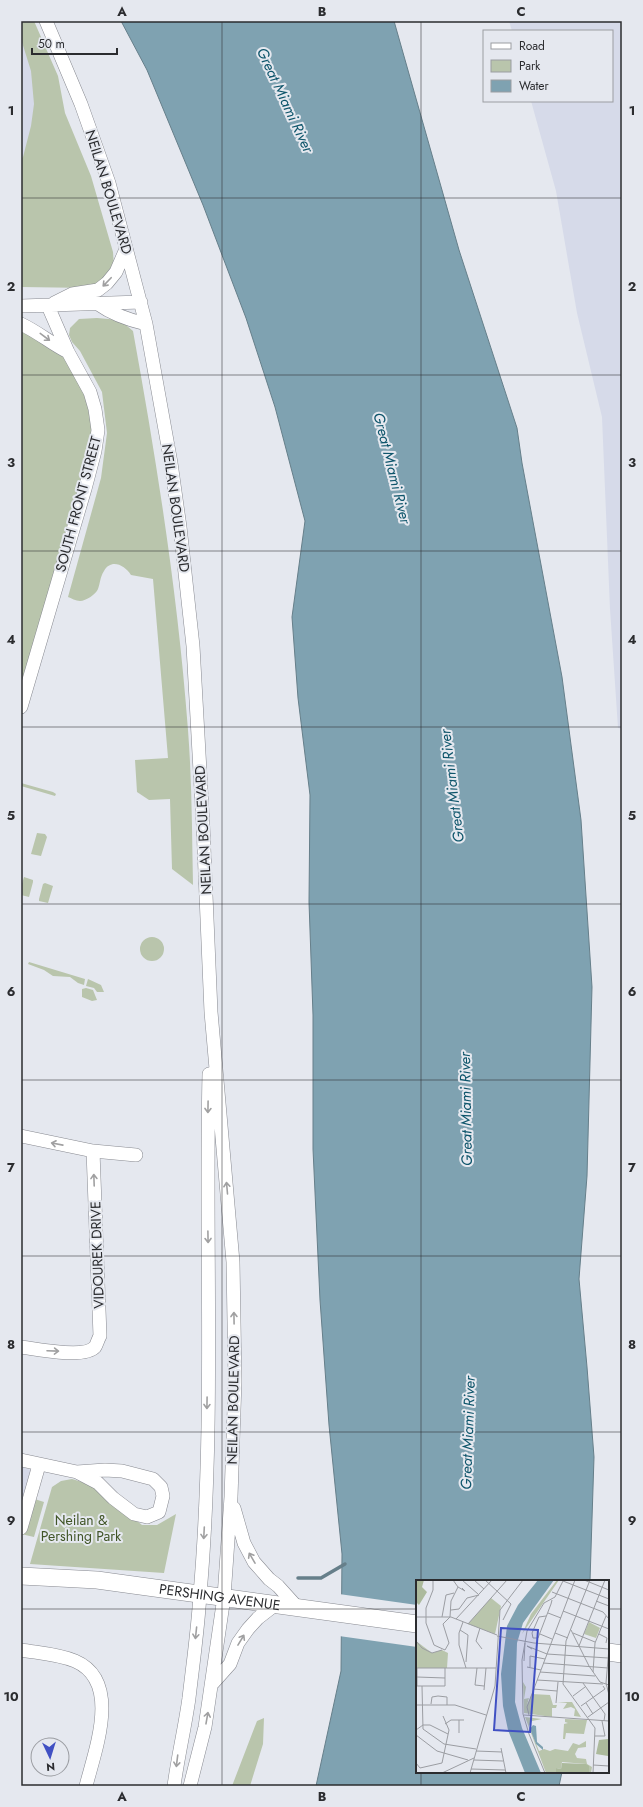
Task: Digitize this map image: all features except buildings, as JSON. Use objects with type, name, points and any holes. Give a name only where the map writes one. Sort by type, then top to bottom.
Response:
[{"type":"main road","name":"PERSHING AVENUE","points":[[21,1576],[97,1580],[416,1624]]},
{"type":"street","name":"NEILAN BOULEVARD","points":[[46,21],[81,104],[109,183],[146,324],[171,463],[180,527],[193,646],[203,825],[210,1012],[233,1262],[235,1380],[231,1497],[224,1597],[213,1683],[205,1728],[190,1786]]},
{"type":"street","points":[[48,306],[72,294],[98,290],[107,284],[116,272],[126,248]]},
{"type":"street","points":[[21,306],[140,302]]},
{"type":"street","points":[[98,304],[108,311],[129,320],[146,324]]},
{"type":"street","name":"SOUTH FRONT STREET","points":[[21,706],[95,451],[98,430],[95,409],[87,387],[68,352],[48,306]]},
{"type":"street","points":[[21,324],[37,331],[57,346],[68,352]]},
{"type":"street","name":"NEILAN BOULEVARD","points":[[174,1786],[178,1753],[189,1699],[200,1594],[206,1488],[209,1309],[207,1170],[210,1012]]},
{"type":"street","points":[[21,1136],[93,1151],[136,1155]]},
{"type":"street","name":"VIDOUREK DRIVE","points":[[21,1347],[46,1351],[85,1352],[95,1347],[100,1336],[93,1151]]},
{"type":"street","points":[[21,1460],[77,1472],[105,1470],[122,1471],[153,1479],[162,1487],[163,1496],[159,1512],[147,1517],[134,1514],[113,1498],[98,1483],[77,1472]]},
{"type":"street","points":[[21,1528],[39,1465]]},
{"type":"street","points":[[231,1497],[238,1524],[249,1554],[260,1571],[278,1586],[297,1607]]},
{"type":"street","points":[[213,1683],[230,1664],[238,1643],[248,1629],[276,1604]]},
{"type":"street","points":[[21,1650],[62,1656],[77,1661],[89,1671],[97,1682],[102,1695],[103,1716],[86,1786]]},
{"type":"shaded area","points":[[509,21],[622,21],[622,729],[618,728],[610,609],[602,417],[577,313],[556,191],[531,102],[613,102],[613,30],[512,30]]},
{"type":"shaded area","points":[[21,37],[62,152],[21,161]]},
{"type":"shaded area","points":[[21,1467],[32,1470],[21,1502]]},
{"type":"green space","points":[[21,21],[34,21],[58,76],[65,113],[91,176],[113,252],[114,266],[103,282],[90,288],[21,287],[21,159],[23,157],[31,126],[34,104],[31,71],[21,39]]},
{"type":"green space","points":[[97,318],[120,320],[133,331],[150,430],[173,580],[184,680],[192,808],[193,885],[172,869],[170,799],[149,800],[137,792],[135,760],[168,758],[153,579],[131,575],[122,566],[114,564],[107,567],[104,571],[98,589],[90,597],[80,601],[68,597],[101,478],[107,433],[102,392],[80,351],[72,342],[69,335],[70,328],[79,319]]},
{"type":"green space","points":[[21,324],[68,352],[98,430],[21,687]]},
{"type":"green space","points":[[21,783],[56,794],[55,796],[21,786]]},
{"type":"green space","points":[[37,833],[45,834],[47,837],[41,856],[31,854]]},
{"type":"green space","points":[[24,877],[33,880],[29,897],[21,895],[21,887]]},
{"type":"green space","points":[[45,883],[53,886],[48,903],[39,901],[43,884]]},
{"type":"green space","points":[[152,937],[161,940],[164,949],[161,958],[152,961],[143,958],[140,949],[143,940]]},
{"type":"green space","points":[[29,962],[85,979],[84,985],[78,983],[70,977],[53,976],[44,970],[28,964]]},
{"type":"green space","points":[[88,979],[101,985],[104,992],[97,992],[94,988],[86,986]]},
{"type":"green space","points":[[86,988],[93,990],[97,1000],[92,1001],[82,997],[82,989]]},
{"type":"green space","name":"Neilan & Pershing Park","points":[[72,1479],[92,1485],[142,1525],[157,1525],[176,1514],[164,1573],[30,1564],[52,1487],[61,1481]]},
{"type":"green space","points":[[25,1496],[44,1502],[34,1537],[21,1534]]},
{"type":"green space","points":[[264,1718],[263,1744],[250,1786],[232,1786],[257,1721]]},
{"type":"water","name":"Great Miami River","points":[[121,21],[394,21],[459,250],[517,428],[522,463],[562,677],[581,820],[592,987],[587,1176],[579,1279],[594,1457],[590,1580],[416,1580],[416,1773],[562,1773],[559,1786],[316,1786],[341,1671],[342,1554],[329,1425],[320,1300],[313,1149],[313,1015],[309,902],[310,795],[298,698],[292,617],[305,521],[275,407],[246,318],[203,205],[147,70]]},
{"type":"pier","points":[[339,1594],[416,1605],[416,1647],[339,1636]]},
{"type":"waterway","points":[[298,1578],[321,1578],[345,1564]]}]
